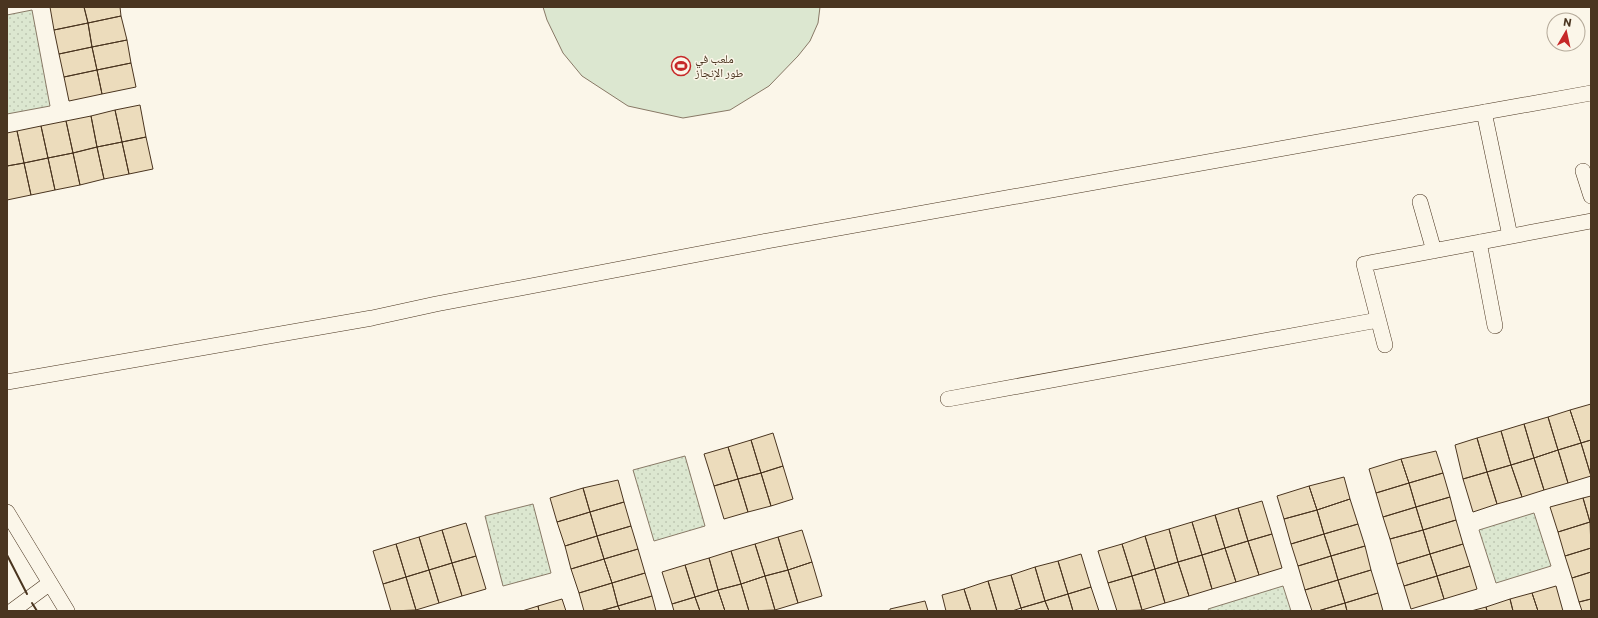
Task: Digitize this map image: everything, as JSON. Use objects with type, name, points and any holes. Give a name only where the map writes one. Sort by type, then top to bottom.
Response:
[{"type":"street","points":[[7,382],[372,318],[436,304],[767,241],[1591,93]]},
{"type":"street","points":[[1484,112],[1510,236]]},
{"type":"street","points":[[1583,171],[1591,196]]},
{"type":"street","points":[[1420,202],[1434,251]]},
{"type":"street","points":[[1385,346],[1364,264],[1591,221]]},
{"type":"street","points":[[1479,242],[1495,326]]},
{"type":"street","points":[[948,399],[1378,320]]},
{"type":"street","points":[[7,512],[67,611]]},
{"type":"street","points":[[12,611],[50,584]]},
{"type":"green space","name":"ملعب في طور الإنجاز","points":[[543,7],[820,7],[818,23],[810,41],[798,56],[769,86],[730,110],[683,118],[628,106],[582,76],[563,53],[547,20]]},
{"type":"green space","points":[[32,10],[50,106],[7,114],[7,15]]},
{"type":"green space","points":[[685,456],[705,526],[654,541],[633,470]]},
{"type":"green space","points":[[533,504],[551,573],[503,586],[485,516]]},
{"type":"green space","points":[[1534,513],[1551,566],[1496,583],[1479,530]]},
{"type":"green space","points":[[1283,586],[1291,611],[1209,611],[1208,609]]},
{"type":"building","points":[[50,7],[84,7],[88,23],[54,30]]},
{"type":"building","points":[[84,7],[120,7],[121,16],[88,23]]},
{"type":"building","points":[[121,16],[127,40],[92,47],[88,23]]},
{"type":"building","points":[[88,23],[92,47],[59,54],[54,30]]},
{"type":"building","points":[[127,40],[131,63],[97,70],[92,47]]},
{"type":"building","points":[[92,47],[97,70],[64,77],[59,54]]},
{"type":"building","points":[[131,63],[136,87],[102,94],[97,70]]},
{"type":"building","points":[[97,70],[102,94],[69,101],[64,77]]},
{"type":"building","points":[[140,105],[146,137],[122,142],[115,110]]},
{"type":"building","points":[[115,110],[122,142],[97,147],[91,116]]},
{"type":"building","points":[[91,116],[97,147],[73,153],[66,121]]},
{"type":"building","points":[[66,121],[73,153],[48,158],[41,126]]},
{"type":"building","points":[[41,126],[48,158],[24,163],[17,131]]},
{"type":"building","points":[[17,131],[24,163],[7,166],[7,133]]},
{"type":"building","points":[[146,137],[153,169],[129,174],[122,142]]},
{"type":"building","points":[[122,142],[129,174],[104,179],[97,147]]},
{"type":"building","points":[[97,147],[104,179],[80,185],[73,153]]},
{"type":"building","points":[[73,153],[80,185],[55,190],[48,158]]},
{"type":"building","points":[[48,158],[55,190],[31,195],[24,163]]},
{"type":"building","points":[[24,163],[31,195],[7,200],[7,166]]},
{"type":"building","points":[[1591,404],[1591,440],[1581,443],[1570,410]]},
{"type":"building","points":[[1570,410],[1581,443],[1558,450],[1548,417]]},
{"type":"building","points":[[1548,417],[1558,450],[1534,458],[1524,424]]},
{"type":"building","points":[[1524,424],[1534,458],[1511,465],[1501,431]]},
{"type":"building","points":[[1501,431],[1511,465],[1487,472],[1477,438]]},
{"type":"building","points":[[773,433],[783,466],[761,473],[751,440]]},
{"type":"building","points":[[1477,438],[1487,472],[1463,479],[1455,445]]},
{"type":"building","points":[[751,440],[761,473],[738,479],[728,447]]},
{"type":"building","points":[[1591,440],[1591,476],[1581,443]]},
{"type":"building","points":[[1581,443],[1591,476],[1568,483],[1558,450]]},
{"type":"building","points":[[728,447],[738,479],[714,486],[704,454]]},
{"type":"building","points":[[1558,450],[1568,483],[1544,490],[1534,458]]},
{"type":"building","points":[[1436,451],[1443,473],[1409,483],[1401,459]]},
{"type":"building","points":[[1534,458],[1544,490],[1522,497],[1511,465]]},
{"type":"building","points":[[1401,459],[1409,483],[1376,493],[1369,469]]},
{"type":"building","points":[[1511,465],[1522,497],[1497,504],[1487,472]]},
{"type":"building","points":[[783,466],[793,499],[771,506],[761,473]]},
{"type":"building","points":[[1487,472],[1497,504],[1473,512],[1463,479]]},
{"type":"building","points":[[761,473],[771,506],[748,512],[738,479]]},
{"type":"building","points":[[1443,473],[1450,497],[1416,507],[1409,483]]},
{"type":"building","points":[[1344,477],[1350,499],[1317,510],[1309,486]]},
{"type":"building","points":[[738,479],[748,512],[724,519],[714,486]]},
{"type":"building","points":[[618,480],[624,502],[590,512],[583,488]]},
{"type":"building","points":[[1409,483],[1416,507],[1383,517],[1376,493]]},
{"type":"building","points":[[1309,486],[1317,510],[1284,519],[1277,496]]},
{"type":"building","points":[[583,488],[590,512],[557,522],[550,498]]},
{"type":"building","points":[[1591,496],[1591,522],[1590,522],[1583,498]]},
{"type":"building","points":[[1450,497],[1456,520],[1423,530],[1416,507]]},
{"type":"building","points":[[1583,498],[1590,522],[1558,532],[1550,507]]},
{"type":"building","points":[[1350,499],[1358,524],[1324,534],[1317,510]]},
{"type":"building","points":[[1262,501],[1272,534],[1248,541],[1238,508]]},
{"type":"building","points":[[624,502],[631,526],[597,536],[590,512]]},
{"type":"building","points":[[1416,507],[1423,530],[1390,539],[1383,517]]},
{"type":"building","points":[[1238,508],[1248,541],[1225,548],[1215,515]]},
{"type":"building","points":[[1317,510],[1324,534],[1291,544],[1284,519]]},
{"type":"building","points":[[590,512],[597,536],[565,546],[557,522]]},
{"type":"building","points":[[1215,515],[1225,548],[1202,555],[1192,522]]},
{"type":"building","points":[[1456,520],[1463,544],[1430,554],[1423,530]]},
{"type":"building","points":[[1192,522],[1202,555],[1178,562],[1169,529]]},
{"type":"building","points":[[1590,522],[1591,548],[1565,556],[1558,532]]},
{"type":"building","points":[[466,523],[476,556],[452,563],[442,530]]},
{"type":"building","points":[[1358,524],[1365,546],[1331,556],[1324,534]]},
{"type":"building","points":[[631,526],[638,549],[604,559],[597,536]]},
{"type":"building","points":[[1169,529],[1178,562],[1155,569],[1145,536]]},
{"type":"building","points":[[442,530],[452,563],[429,570],[419,537]]},
{"type":"building","points":[[802,530],[812,562],[788,570],[778,537]]},
{"type":"building","points":[[1423,530],[1430,554],[1397,564],[1390,539]]},
{"type":"building","points":[[1272,534],[1282,568],[1259,575],[1248,541]]},
{"type":"building","points":[[1324,534],[1331,556],[1298,566],[1291,544]]},
{"type":"building","points":[[597,536],[604,559],[571,569],[565,546]]},
{"type":"building","points":[[1145,536],[1155,569],[1132,576],[1122,544]]},
{"type":"building","points":[[419,537],[429,570],[406,577],[396,544]]},
{"type":"building","points":[[778,537],[788,570],[765,576],[755,544]]},
{"type":"building","points":[[1248,541],[1259,575],[1236,582],[1225,548]]},
{"type":"building","points":[[396,544],[406,577],[383,584],[373,551]]},
{"type":"building","points":[[755,544],[765,576],[741,584],[731,551]]},
{"type":"building","points":[[1122,544],[1132,576],[1108,583],[1098,551]]},
{"type":"building","points":[[1463,544],[1470,566],[1437,576],[1430,554]]},
{"type":"building","points":[[1365,546],[1371,570],[1338,580],[1331,556]]},
{"type":"building","points":[[1225,548],[1236,582],[1212,589],[1202,555]]},
{"type":"building","points":[[1591,548],[1591,572],[1572,578],[1565,556]]},
{"type":"building","points":[[638,549],[645,573],[612,583],[604,559]]},
{"type":"building","points":[[731,551],[741,584],[718,590],[709,558]]},
{"type":"building","points":[[1081,554],[1091,587],[1068,594],[1058,561]]},
{"type":"building","points":[[1430,554],[1437,576],[1404,586],[1397,564]]},
{"type":"building","points":[[1202,555],[1212,589],[1189,596],[1178,562]]},
{"type":"building","points":[[476,556],[486,589],[462,596],[452,563]]},
{"type":"building","points":[[1331,556],[1338,580],[1305,590],[1298,566]]},
{"type":"building","points":[[709,558],[718,590],[695,597],[685,565]]},
{"type":"building","points":[[604,559],[612,583],[579,593],[571,569]]},
{"type":"building","points":[[1058,561],[1068,594],[1045,601],[1035,567]]},
{"type":"building","points":[[812,562],[822,596],[798,603],[788,570]]},
{"type":"building","points":[[1178,562],[1189,596],[1165,603],[1155,569]]},
{"type":"building","points":[[452,563],[462,596],[439,603],[429,570]]},
{"type":"building","points":[[685,565],[695,597],[672,604],[662,572]]},
{"type":"building","points":[[1470,566],[1477,589],[1444,599],[1437,576]]},
{"type":"building","points":[[1035,567],[1045,601],[1021,608],[1011,575]]},
{"type":"building","points":[[1155,569],[1165,603],[1142,610],[1132,576]]},
{"type":"building","points":[[429,570],[439,603],[416,610],[406,577]]},
{"type":"building","points":[[788,570],[798,603],[775,610],[765,576]]},
{"type":"building","points":[[1371,570],[1378,593],[1345,603],[1338,580]]},
{"type":"building","points":[[1591,572],[1591,599],[1579,602],[1572,578]]},
{"type":"building","points":[[645,573],[652,596],[618,606],[612,583]]},
{"type":"building","points":[[1011,575],[1021,608],[1012,611],[997,611],[988,581]]},
{"type":"building","points":[[765,576],[775,610],[749,611],[741,584]]},
{"type":"building","points":[[1132,576],[1142,610],[1117,611],[1108,583]]},
{"type":"building","points":[[1437,576],[1444,599],[1411,609],[1404,586]]},
{"type":"building","points":[[406,577],[416,610],[391,611],[383,584]]},
{"type":"building","points":[[1338,580],[1345,603],[1318,611],[1312,611],[1305,590]]},
{"type":"building","points":[[988,581],[997,611],[971,611],[964,589]]},
{"type":"building","points":[[612,583],[618,606],[600,611],[584,611],[579,593]]},
{"type":"building","points":[[741,584],[749,611],[725,611],[718,590]]},
{"type":"building","points":[[1556,586],[1563,611],[1538,611],[1532,593]]},
{"type":"building","points":[[1091,587],[1099,611],[1073,611],[1068,594]]},
{"type":"building","points":[[964,589],[971,611],[946,611],[942,595]]},
{"type":"building","points":[[718,590],[725,611],[700,611],[695,597]]},
{"type":"building","points":[[1378,593],[1383,611],[1347,611],[1345,603]]},
{"type":"building","points":[[1532,593],[1538,611],[1513,611],[1510,599]]},
{"type":"building","points":[[1068,594],[1073,611],[1049,611],[1045,601]]},
{"type":"building","points":[[652,596],[656,611],[620,611],[618,606]]},
{"type":"building","points":[[695,597],[700,611],[674,611],[672,604]]},
{"type":"building","points":[[562,599],[566,611],[539,611],[538,606]]},
{"type":"building","points":[[1510,599],[1513,611],[1487,611],[1486,607]]},
{"type":"building","points":[[1591,599],[1591,611],[1582,611],[1579,602]]},
{"type":"building","points":[[925,601],[928,611],[890,611],[890,609]]},
{"type":"building","points":[[1045,601],[1049,611],[1022,611],[1021,608]]},
{"type":"building","points":[[1345,603],[1347,611],[1318,611]]},
{"type":"building","points":[[538,606],[539,611],[522,611]]},
{"type":"building","points":[[618,606],[620,611],[600,611]]},
{"type":"building","points":[[1486,607],[1487,611],[1471,611]]},
{"type":"wall","points":[[7,555],[27,594]]},
{"type":"wall","points":[[32,603],[37,611]]},
{"type":"place","name":"ملعب في طور الإنجاز","points":[[681,66]]}]
